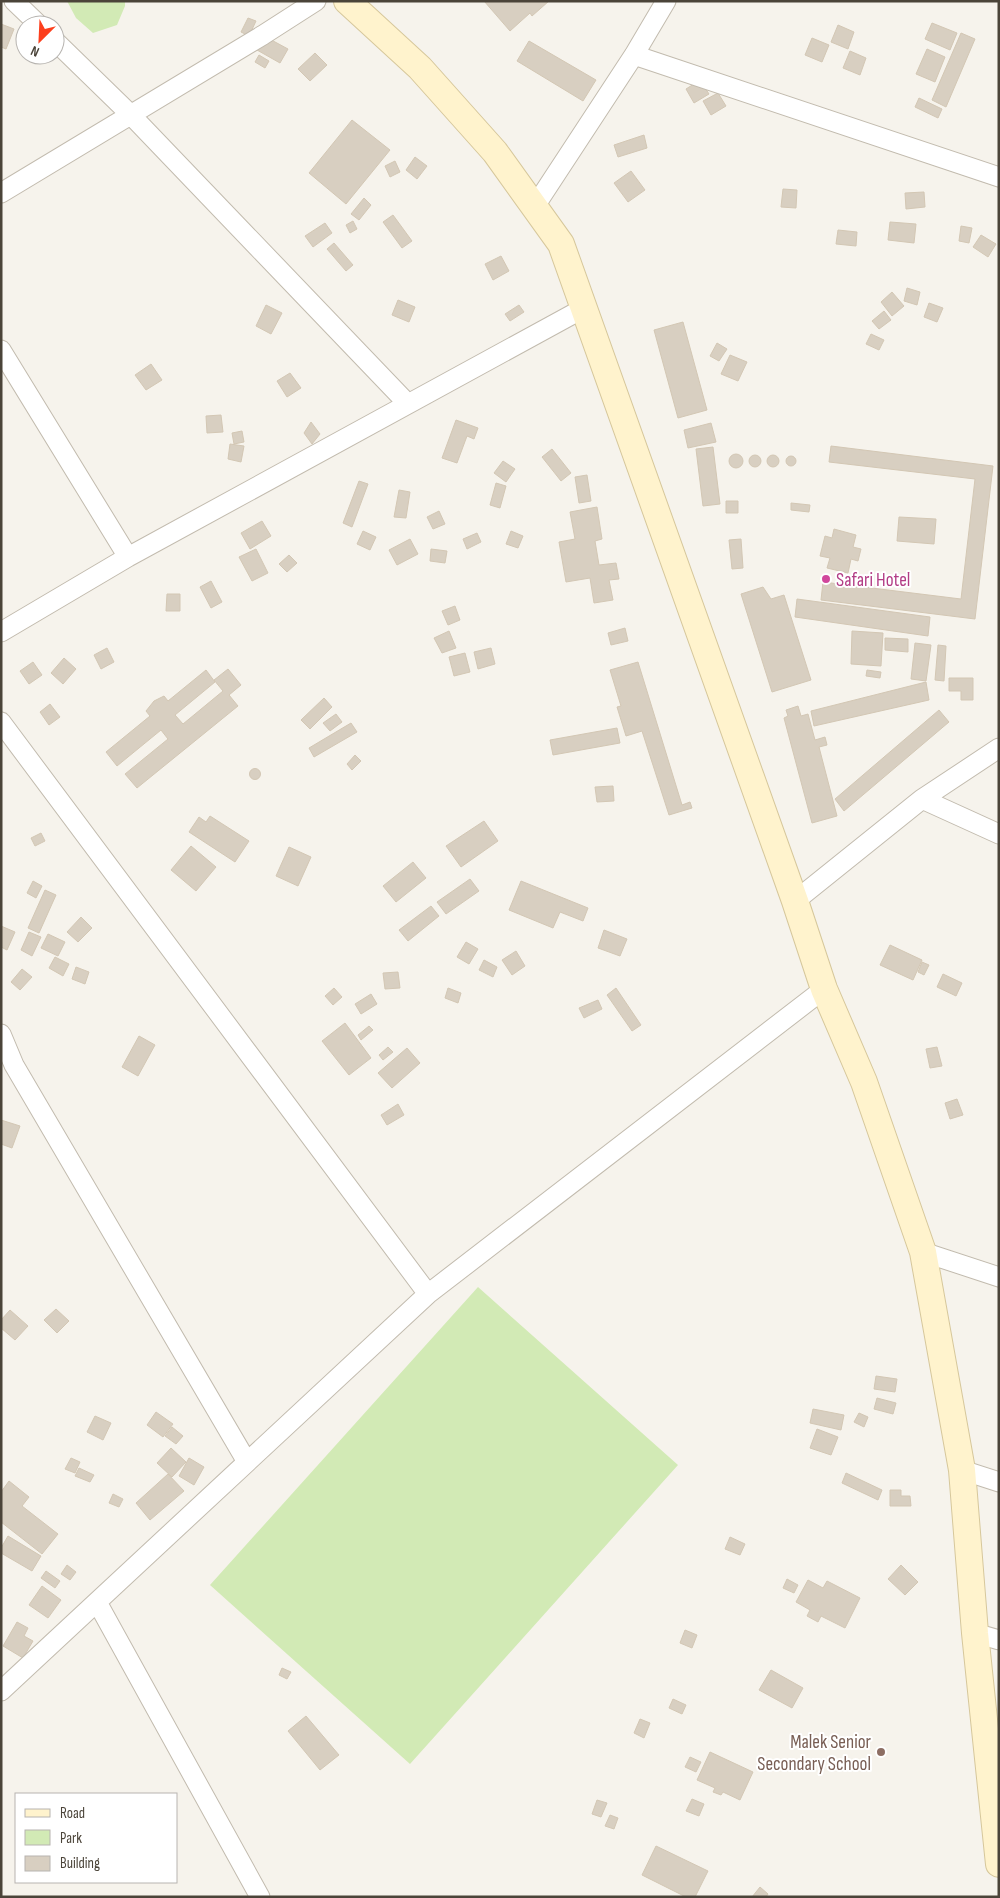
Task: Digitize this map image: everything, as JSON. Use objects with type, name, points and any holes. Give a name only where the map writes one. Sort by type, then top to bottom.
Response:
[{"type":"street","points":[[14,1],[29,15]]},
{"type":"street","points":[[1,193],[264,36],[316,1]]},
{"type":"street","points":[[347,1],[420,68],[495,152],[535,206],[560,244],[795,901],[824,988],[864,1082],[923,1252],[962,1470],[987,1637],[999,1864]]},
{"type":"street","points":[[535,206],[634,55],[666,1]]},
{"type":"street","points":[[65,51],[131,115],[408,404]]},
{"type":"street","points":[[634,55],[999,177]]},
{"type":"street","points":[[1,632],[128,557],[584,308]]},
{"type":"street","points":[[1,350],[128,557]]},
{"type":"street","points":[[1,722],[428,1294]]},
{"type":"street","points":[[795,901],[922,799],[999,748]]},
{"type":"street","points":[[922,799],[999,834]]},
{"type":"street","points":[[1,1691],[428,1294],[824,988]]},
{"type":"street","points":[[1,1034],[14,1065],[247,1462]]},
{"type":"street","points":[[923,1252],[999,1277]]},
{"type":"street","points":[[962,1470],[999,1482]]},
{"type":"street","points":[[98,1602],[260,1897]]},
{"type":"green space","points":[[67,1],[125,1],[125,6],[117,25],[93,33],[76,18]]},
{"type":"green space","points":[[478,1287],[678,1465],[410,1764],[210,1585]]},
{"type":"building","points":[[484,1],[549,1],[532,16],[530,13],[510,31]]},
{"type":"building","points":[[248,18],[256,21],[249,36],[241,32]]},
{"type":"building","points":[[932,23],[957,33],[950,50],[925,39]]},
{"type":"building","points":[[1,24],[14,29],[6,49],[1,47]]},
{"type":"building","points":[[838,25],[854,32],[848,49],[831,42]]},
{"type":"building","points":[[961,33],[975,39],[946,107],[932,100]]},
{"type":"building","points":[[264,36],[288,49],[280,63],[257,50]]},
{"type":"building","points":[[812,38],[829,45],[822,62],[805,55]]},
{"type":"building","points":[[529,41],[596,80],[583,101],[517,61]]},
{"type":"building","points":[[927,49],[945,57],[935,82],[916,74]]},
{"type":"building","points":[[850,51],[866,58],[860,75],[843,68]]},
{"type":"building","points":[[315,53],[327,65],[310,81],[298,69]]},
{"type":"building","points":[[259,55],[269,61],[265,68],[255,62]]},
{"type":"building","points":[[700,80],[709,94],[694,103],[686,89]]},
{"type":"building","points":[[718,93],[726,106],[711,115],[703,101]]},
{"type":"building","points":[[919,98],[942,109],[938,118],[915,107]]},
{"type":"building","points":[[352,120],[390,150],[346,204],[309,173]]},
{"type":"building","points":[[644,135],[647,148],[618,157],[614,145]]},
{"type":"building","points":[[415,157],[427,166],[417,179],[406,170]]},
{"type":"building","points":[[395,161],[400,172],[390,177],[385,166]]},
{"type":"building","points":[[631,171],[645,190],[628,202],[614,183]]},
{"type":"building","points":[[783,189],[797,190],[796,208],[781,207]]},
{"type":"building","points":[[924,192],[925,207],[906,209],[905,193]]},
{"type":"building","points":[[364,198],[371,205],[359,220],[351,214]]},
{"type":"building","points":[[393,215],[412,241],[402,248],[383,222]]},
{"type":"building","points":[[353,221],[357,229],[350,233],[346,225]]},
{"type":"building","points":[[890,222],[916,224],[914,243],[888,240]]},
{"type":"building","points":[[325,223],[332,233],[313,247],[305,236]]},
{"type":"building","points":[[961,226],[972,228],[969,243],[959,241]]},
{"type":"building","points":[[838,230],[857,232],[856,246],[836,244]]},
{"type":"building","points":[[981,235],[996,244],[988,257],[973,247]]},
{"type":"building","points":[[334,243],[353,265],[346,271],[327,249]]},
{"type":"building","points":[[501,256],[509,271],[493,280],[485,264]]},
{"type":"building","points":[[907,288],[920,292],[917,305],[904,301]]},
{"type":"building","points":[[892,292],[904,306],[892,316],[881,302]]},
{"type":"building","points":[[398,300],[415,307],[409,322],[392,315]]},
{"type":"building","points":[[929,303],[943,308],[937,322],[924,317]]},
{"type":"building","points":[[266,305],[282,313],[271,334],[256,326]]},
{"type":"building","points":[[519,305],[524,312],[510,321],[505,314]]},
{"type":"building","points":[[884,311],[891,320],[879,329],[872,321]]},
{"type":"building","points":[[683,322],[707,410],[678,418],[654,330]]},
{"type":"building","points":[[871,334],[884,340],[879,350],[866,344]]},
{"type":"building","points":[[717,343],[727,349],[719,361],[710,356]]},
{"type":"building","points":[[730,355],[747,362],[738,381],[721,374]]},
{"type":"building","points":[[151,364],[162,380],[146,390],[135,375]]},
{"type":"building","points":[[290,373],[301,388],[287,397],[277,381]]},
{"type":"building","points":[[221,415],[223,432],[207,433],[206,416]]},
{"type":"building","points":[[456,420],[478,428],[474,439],[467,436],[457,463],[442,458]]},
{"type":"building","points":[[311,422],[320,434],[312,444],[304,433]]},
{"type":"building","points":[[711,423],[716,442],[688,448],[684,430]]},
{"type":"building","points":[[242,431],[244,442],[234,444],[232,433]]},
{"type":"building","points":[[230,444],[244,446],[241,462],[228,459]]},
{"type":"building","points":[[831,446],[993,466],[975,619],[821,600],[823,582],[961,599],[975,479],[829,462]]},
{"type":"building","points":[[713,447],[720,504],[703,506],[696,449]]},
{"type":"building","points":[[552,449],[571,473],[561,481],[542,457]]},
{"type":"building","points":[[736,454],[741,456],[743,461],[741,466],[736,468],[731,466],[729,461],[731,456]]},
{"type":"building","points":[[757,455],[760,456],[760,466],[753,467],[750,466],[749,459],[750,456]]},
{"type":"building","points":[[773,455],[779,461],[773,467],[767,461]]},
{"type":"building","points":[[789,456],[793,456],[796,461],[795,465],[789,466],[786,463],[786,459]]},
{"type":"building","points":[[503,461],[515,469],[506,482],[494,473]]},
{"type":"building","points":[[587,475],[591,501],[579,503],[575,477]]},
{"type":"building","points":[[359,481],[368,484],[352,527],[343,523]]},
{"type":"building","points":[[496,483],[506,486],[500,508],[490,505]]},
{"type":"building","points":[[399,490],[410,492],[406,518],[394,517]]},
{"type":"building","points":[[726,501],[738,501],[738,513],[726,513]]},
{"type":"building","points":[[791,503],[810,505],[809,512],[791,510]]},
{"type":"building","points":[[597,507],[602,539],[595,541],[599,565],[616,563],[619,579],[609,580],[613,600],[594,603],[590,578],[566,582],[559,542],[575,539],[570,512]]},
{"type":"building","points":[[439,511],[445,524],[433,529],[427,517]]},
{"type":"building","points":[[899,517],[936,519],[934,544],[897,541]]},
{"type":"building","points":[[262,521],[271,536],[250,549],[241,533]]},
{"type":"building","points":[[834,529],[856,535],[853,547],[861,549],[858,561],[851,559],[848,573],[827,568],[830,558],[820,556],[825,536],[832,538]]},
{"type":"building","points":[[363,531],[376,537],[370,550],[357,544]]},
{"type":"building","points":[[511,531],[523,536],[518,548],[506,544]]},
{"type":"building","points":[[477,533],[481,542],[467,549],[463,539]]},
{"type":"building","points":[[410,539],[418,554],[397,565],[389,550]]},
{"type":"building","points":[[741,539],[743,568],[732,569],[729,540]]},
{"type":"building","points":[[256,549],[268,573],[252,581],[239,557]]},
{"type":"building","points":[[431,549],[447,551],[445,563],[430,561]]},
{"type":"building","points":[[289,555],[297,563],[287,572],[279,564]]},
{"type":"building","points":[[211,581],[222,602],[211,608],[200,587]]},
{"type":"building","points":[[763,587],[771,599],[784,595],[811,680],[772,692],[741,594]]},
{"type":"building","points":[[167,594],[180,594],[180,611],[166,611]]},
{"type":"building","points":[[797,599],[930,617],[928,636],[795,617]]},
{"type":"building","points":[[455,606],[460,620],[448,625],[442,611]]},
{"type":"building","points":[[625,628],[628,641],[611,645],[608,633]]},
{"type":"building","points":[[449,631],[456,648],[442,653],[434,638]]},
{"type":"building","points":[[852,631],[883,633],[881,666],[851,664]]},
{"type":"building","points":[[885,638],[908,639],[908,652],[885,650]]},
{"type":"building","points":[[915,643],[931,645],[926,681],[911,679]]},
{"type":"building","points":[[938,645],[946,646],[944,681],[935,680]]},
{"type":"building","points":[[107,648],[114,662],[101,669],[94,655]]},
{"type":"building","points":[[491,648],[495,664],[478,669],[474,652]]},
{"type":"building","points":[[465,653],[470,672],[454,676],[449,657]]},
{"type":"building","points":[[64,658],[76,669],[63,684],[51,673]]},
{"type":"building","points":[[33,662],[42,675],[29,684],[20,671]]},
{"type":"building","points":[[638,662],[682,805],[690,802],[692,808],[669,815],[642,731],[626,736],[617,707],[621,706],[610,670]]},
{"type":"building","points":[[228,669],[241,685],[229,695],[238,706],[137,788],[125,774],[168,739],[161,730],[117,766],[106,752],[150,716],[146,711],[154,701],[164,696],[168,701],[206,670],[215,682],[175,715],[183,724],[223,691],[214,680]]},
{"type":"building","points":[[867,670],[881,672],[880,678],[866,676]]},
{"type":"building","points":[[949,678],[973,678],[973,700],[961,700],[961,691],[949,691]]},
{"type":"building","points":[[926,682],[929,700],[814,726],[811,711]]},
{"type":"building","points":[[324,698],[332,707],[310,729],[301,720]]},
{"type":"building","points":[[50,704],[60,717],[49,725],[40,712]]},
{"type":"building","points":[[798,706],[801,716],[808,714],[815,740],[825,737],[827,745],[819,747],[837,816],[812,823],[784,718],[788,716],[786,710]]},
{"type":"building","points":[[939,710],[949,722],[844,811],[835,799]]},
{"type":"building","points":[[336,714],[342,722],[330,731],[323,723]]},
{"type":"building","points":[[351,723],[357,732],[314,757],[309,748]]},
{"type":"building","points":[[617,728],[620,743],[553,755],[550,740]]},
{"type":"building","points":[[355,755],[361,761],[352,770],[347,764]]},
{"type":"building","points":[[255,768],[261,774],[255,780],[249,774]]},
{"type":"building","points":[[613,786],[614,801],[597,802],[595,787]]},
{"type":"building","points":[[210,816],[249,841],[235,862],[189,832],[199,817],[206,822]]},
{"type":"building","points":[[484,821],[498,841],[461,867],[446,846]]},
{"type":"building","points":[[41,833],[45,841],[35,846],[31,838]]},
{"type":"building","points":[[191,846],[216,867],[196,891],[171,870]]},
{"type":"building","points":[[289,847],[311,857],[298,886],[276,876]]},
{"type":"building","points":[[413,862],[426,878],[396,902],[383,886]]},
{"type":"building","points":[[470,879],[479,891],[446,914],[437,902]]},
{"type":"building","points":[[33,881],[42,886],[36,898],[27,893]]},
{"type":"building","points":[[521,881],[588,908],[583,921],[560,912],[553,928],[509,910]]},
{"type":"building","points":[[45,890],[56,895],[39,933],[28,928]]},
{"type":"building","points":[[431,906],[439,916],[408,941],[399,930]]},
{"type":"building","points":[[81,917],[92,928],[78,942],[67,932]]},
{"type":"building","points":[[1,926],[15,932],[7,950],[1,947]]},
{"type":"building","points":[[604,930],[627,939],[620,956],[598,948]]},
{"type":"building","points":[[29,932],[41,937],[32,956],[21,950]]},
{"type":"building","points":[[48,934],[65,942],[58,956],[41,948]]},
{"type":"building","points":[[466,942],[478,949],[469,964],[457,957]]},
{"type":"building","points":[[890,945],[922,960],[913,980],[880,965]]},
{"type":"building","points":[[516,951],[525,966],[512,975],[502,960]]},
{"type":"building","points":[[55,957],[69,964],[63,976],[49,968]]},
{"type":"building","points":[[484,960],[497,967],[493,977],[479,970]]},
{"type":"building","points":[[922,962],[929,965],[924,975],[918,972]]},
{"type":"building","points":[[76,967],[89,972],[85,984],[72,979]]},
{"type":"building","points":[[22,969],[32,977],[20,990],[11,982]]},
{"type":"building","points":[[398,972],[400,988],[385,989],[383,973]]},
{"type":"building","points":[[943,974],[962,983],[956,996],[937,987]]},
{"type":"building","points":[[334,988],[342,997],[333,1005],[325,996]]},
{"type":"building","points":[[448,988],[461,993],[458,1003],[445,998]]},
{"type":"building","points":[[616,988],[641,1025],[632,1031],[607,995]]},
{"type":"building","points":[[371,994],[377,1004],[361,1014],[355,1004]]},
{"type":"building","points":[[598,1000],[602,1009],[584,1018],[579,1008]]},
{"type":"building","points":[[345,1023],[371,1058],[349,1075],[322,1041]]},
{"type":"building","points":[[369,1026],[373,1030],[361,1040],[358,1035]]},
{"type":"building","points":[[139,1036],[155,1045],[138,1076],[122,1067]]},
{"type":"building","points":[[388,1047],[393,1052],[383,1060],[379,1055]]},
{"type":"building","points":[[937,1047],[942,1066],[930,1068],[926,1049]]},
{"type":"building","points":[[407,1048],[420,1063],[392,1088],[378,1073]]},
{"type":"building","points":[[957,1099],[963,1115],[950,1119],[945,1103]]},
{"type":"building","points":[[398,1104],[404,1115],[387,1125],[381,1115]]},
{"type":"building","points":[[1,1120],[20,1126],[12,1148],[1,1144]]},
{"type":"building","points":[[56,1309],[69,1321],[57,1333],[44,1320]]},
{"type":"building","points":[[10,1310],[28,1326],[15,1340],[1,1328],[1,1320]]},
{"type":"building","points":[[876,1376],[897,1379],[895,1392],[874,1389]]},
{"type":"building","points":[[877,1398],[896,1403],[893,1414],[874,1409]]},
{"type":"building","points":[[813,1409],[844,1415],[841,1430],[810,1423]]},
{"type":"building","points":[[156,1412],[173,1424],[163,1437],[147,1425]]},
{"type":"building","points":[[859,1413],[868,1417],[864,1427],[854,1422]]},
{"type":"building","points":[[95,1416],[111,1423],[103,1440],[87,1432]]},
{"type":"building","points":[[172,1427],[183,1436],[176,1444],[165,1436]]},
{"type":"building","points":[[817,1429],[838,1437],[831,1455],[810,1448]]},
{"type":"building","points":[[171,1448],[186,1462],[172,1477],[157,1463]]},
{"type":"building","points":[[71,1458],[80,1462],[75,1473],[65,1469]]},
{"type":"building","points":[[189,1458],[204,1467],[194,1485],[179,1476]]},
{"type":"building","points":[[79,1468],[94,1475],[90,1482],[75,1476]]},
{"type":"building","points":[[846,1473],[882,1490],[878,1500],[842,1483]]},
{"type":"building","points":[[168,1474],[184,1491],[150,1520],[136,1503]]},
{"type":"building","points":[[9,1481],[29,1497],[22,1506],[58,1534],[42,1554],[1,1522],[1,1492]]},
{"type":"building","points":[[890,1490],[901,1490],[901,1496],[910,1496],[911,1506],[890,1506]]},
{"type":"building","points":[[113,1494],[123,1499],[119,1507],[109,1503]]},
{"type":"building","points":[[8,1536],[41,1556],[32,1571],[1,1553],[1,1548]]},
{"type":"building","points":[[730,1537],[745,1544],[740,1555],[725,1549]]},
{"type":"building","points":[[67,1565],[76,1572],[70,1580],[61,1574]]},
{"type":"building","points":[[901,1565],[918,1582],[905,1595],[888,1579]]},
{"type":"building","points":[[46,1571],[60,1581],[55,1588],[41,1578]]},
{"type":"building","points":[[787,1579],[798,1585],[794,1593],[783,1588]]},
{"type":"building","points":[[808,1580],[823,1588],[827,1581],[860,1598],[845,1628],[821,1616],[818,1622],[807,1616],[810,1610],[796,1602]]},
{"type":"building","points":[[42,1586],[61,1600],[48,1618],[29,1605]]},
{"type":"building","points":[[17,1622],[28,1628],[24,1636],[33,1641],[23,1658],[3,1646]]},
{"type":"building","points":[[685,1630],[697,1635],[692,1648],[680,1643]]},
{"type":"building","points":[[282,1668],[291,1672],[287,1679],[279,1675]]},
{"type":"building","points":[[771,1670],[803,1688],[792,1708],[759,1690]]},
{"type":"building","points":[[673,1699],[686,1705],[682,1714],[669,1708]]},
{"type":"building","points":[[306,1716],[339,1755],[320,1770],[288,1731]]},
{"type":"building","points":[[640,1719],[650,1723],[644,1738],[634,1733]]},
{"type":"building","points":[[710,1752],[753,1772],[740,1800],[723,1792],[721,1795],[713,1792],[715,1788],[697,1780]]},
{"type":"building","points":[[690,1757],[701,1762],[696,1772],[685,1767]]},
{"type":"building","points":[[692,1799],[704,1804],[699,1816],[686,1811]]},
{"type":"building","points":[[597,1800],[607,1803],[601,1817],[592,1814]]},
{"type":"building","points":[[610,1815],[618,1818],[614,1829],[605,1826]]},
{"type":"building","points":[[656,1846],[708,1871],[695,1897],[686,1897],[642,1875]]},
{"type":"building","points":[[760,1887],[768,1894],[766,1897],[752,1897]]},
{"type":"place","name":"Safari Hotel","points":[[826,579]]},
{"type":"place","name":"Malek Senior Secondary School","points":[[881,1752]]}]
